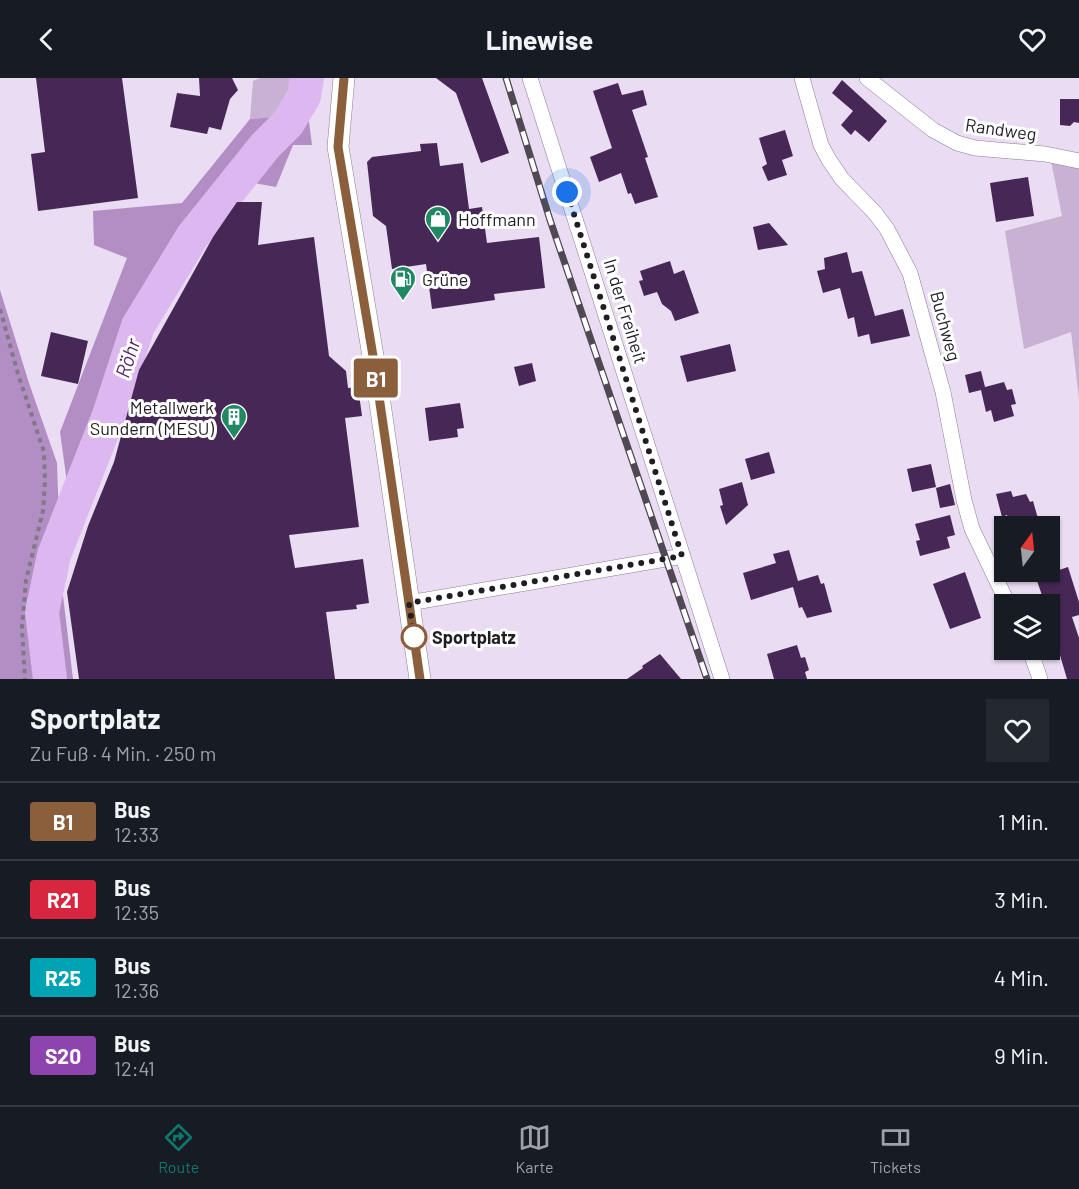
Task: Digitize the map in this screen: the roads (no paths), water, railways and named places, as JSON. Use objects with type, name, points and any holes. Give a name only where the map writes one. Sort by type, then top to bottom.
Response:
[{"type":"main road","points":[[344,78],[338,147],[374,362],[420,679]]},
{"type":"street","name":"In der Freiheit","points":[[530,78],[722,679]]},
{"type":"street","name":"Buchweg","points":[[802,78],[821,146],[842,179],[887,229],[916,288],[943,392],[972,530],[1003,594]]},
{"type":"street","name":"Randweg","points":[[867,78],[933,130],[957,143],[984,149],[1045,154],[1079,161]]},
{"type":"street","points":[[409,603],[682,556]]},
{"type":"street","points":[[1033,660],[1040,679]]},
{"type":"waterway","name":"Röhr","points":[[50,679],[42,612],[54,555],[109,415],[138,326],[192,237],[265,146],[288,123],[304,96],[307,78]]},
{"type":"railway","points":[[506,78],[550,220],[707,679]]},
{"type":"place","name":"Hoffmann","points":[[438,242]]},
{"type":"place","name":"Grüne","points":[[403,302]]},
{"type":"place","name":"Metallwerk Sundern (MESU)","points":[[234,440]]},
{"type":"place","name":"Sportplatz","points":[[414,637]]}]
